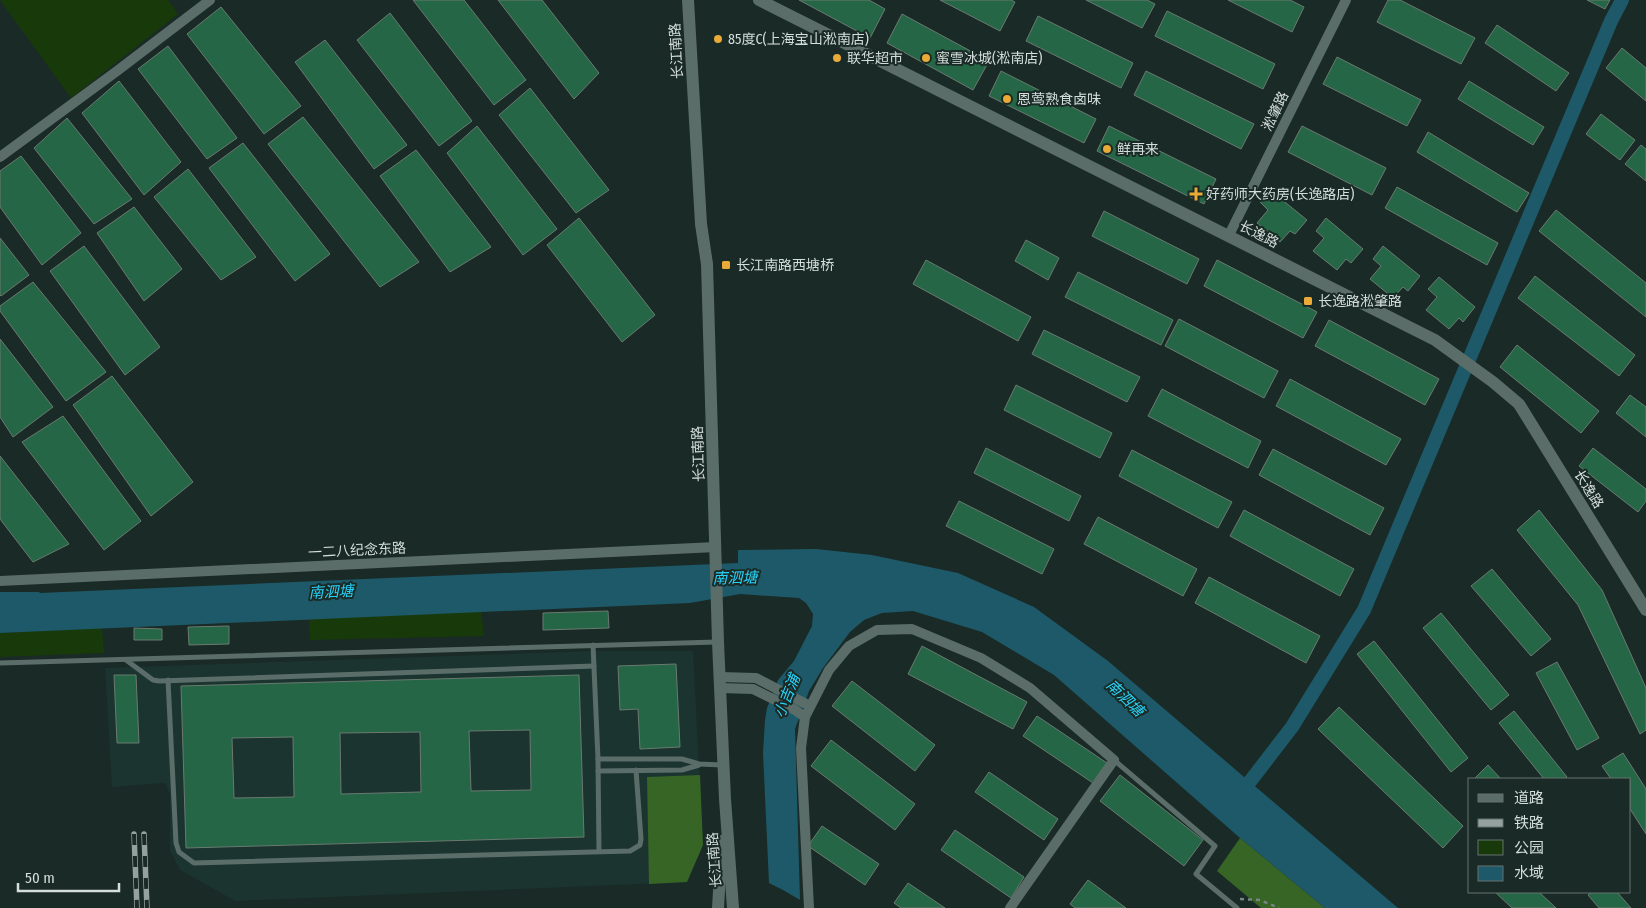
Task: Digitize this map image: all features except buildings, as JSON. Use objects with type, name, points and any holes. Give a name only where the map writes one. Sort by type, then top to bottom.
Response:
[{"type":"street","points":[[0,156],[118,71],[210,0]]},
{"type":"street","name":"长江南路","points":[[688,0],[701,224],[707,264],[723,765],[733,908]]},
{"type":"street","name":"长逸路","points":[[759,0],[1435,340],[1493,382],[1519,404],[1646,610]]},
{"type":"street","name":"淞肇路","points":[[1229,235],[1346,0]]},
{"type":"street","name":"一二八纪念东路","points":[[0,581],[716,547]]},
{"type":"street","points":[[809,908],[801,748],[805,718],[830,670],[849,646],[877,630],[912,629],[981,658],[1030,688],[1114,760],[1010,908]]},
{"type":"street","points":[[720,682],[756,678],[798,705],[805,718]]},
{"type":"street","points":[[720,682],[753,688],[798,705],[810,706]]},
{"type":"street","points":[[718,908],[725,799]]},
{"type":"lane","points":[[0,663],[593,645],[718,637]]},
{"type":"lane","points":[[593,645],[598,759],[599,852]]},
{"type":"lane","points":[[126,659],[153,680],[594,666]]},
{"type":"lane","points":[[168,680],[176,843],[179,852],[194,863],[630,851],[640,846],[636,770]]},
{"type":"lane","points":[[598,759],[682,759],[699,764],[723,765]]},
{"type":"lane","points":[[1114,760],[1215,846],[1196,874],[1237,908]]},
{"type":"lane","points":[[598,771],[682,770],[699,764]]},
{"type":"path","points":[[1226,899],[1260,900],[1279,908]]},
{"type":"shaded area","points":[[593,651],[693,651],[703,845],[687,882],[235,901],[180,870],[170,851],[170,794],[165,783],[112,787],[105,668]]},
{"type":"green space","points":[[0,0],[168,0],[178,14],[71,98]]},
{"type":"green space","points":[[481,611],[484,636],[310,640],[309,619]]},
{"type":"green space","points":[[102,628],[104,653],[0,657],[0,633]]},
{"type":"green space","points":[[700,775],[703,845],[687,882],[649,884],[647,777]]},
{"type":"green space","points":[[1240,838],[1325,908],[1261,908],[1217,871]]},
{"type":"water","points":[[816,549],[872,555],[958,573],[1034,607],[1108,661],[1398,908],[1325,908],[1240,838],[1054,675],[982,632],[913,611],[882,613],[864,620],[850,632],[823,668],[809,691],[795,729],[800,900],[769,883],[763,753],[767,708],[778,680],[794,661],[812,626],[813,614],[806,603],[799,598],[740,594],[690,603],[0,633],[0,592],[40,593],[738,563],[738,550]]},
{"type":"waterway","points":[[1238,797],[1292,727],[1364,610],[1611,21],[1622,0]]},
{"type":"railway","points":[[134,834],[137,908]]},
{"type":"railway","points":[[144,834],[147,908]]},
{"type":"place","name":"85度C(上海宝山淞南店)","points":[[718,39]]},
{"type":"place","name":"联华超市","points":[[837,58]]},
{"type":"place","name":"蜜雪冰城(淞南店)","points":[[926,58]]},
{"type":"place","name":"恩莺熟食卤味","points":[[1007,99]]},
{"type":"place","name":"鲜再来","points":[[1107,149]]},
{"type":"place","name":"好药师大药房(长逸路店)","points":[[1196,194]]},
{"type":"place","name":"长江南路西塘桥","points":[[726,265]]},
{"type":"place","name":"长逸路淞肇路","points":[[1308,301]]},
{"type":"water label","name":"南泗塘","points":[[735,578]]},
{"type":"water label","name":"南泗塘","points":[[331,592]]},
{"type":"water label","name":"小吉浦","points":[[787,696]]},
{"type":"water label","name":"南泗塘","points":[[1125,698]]}]
